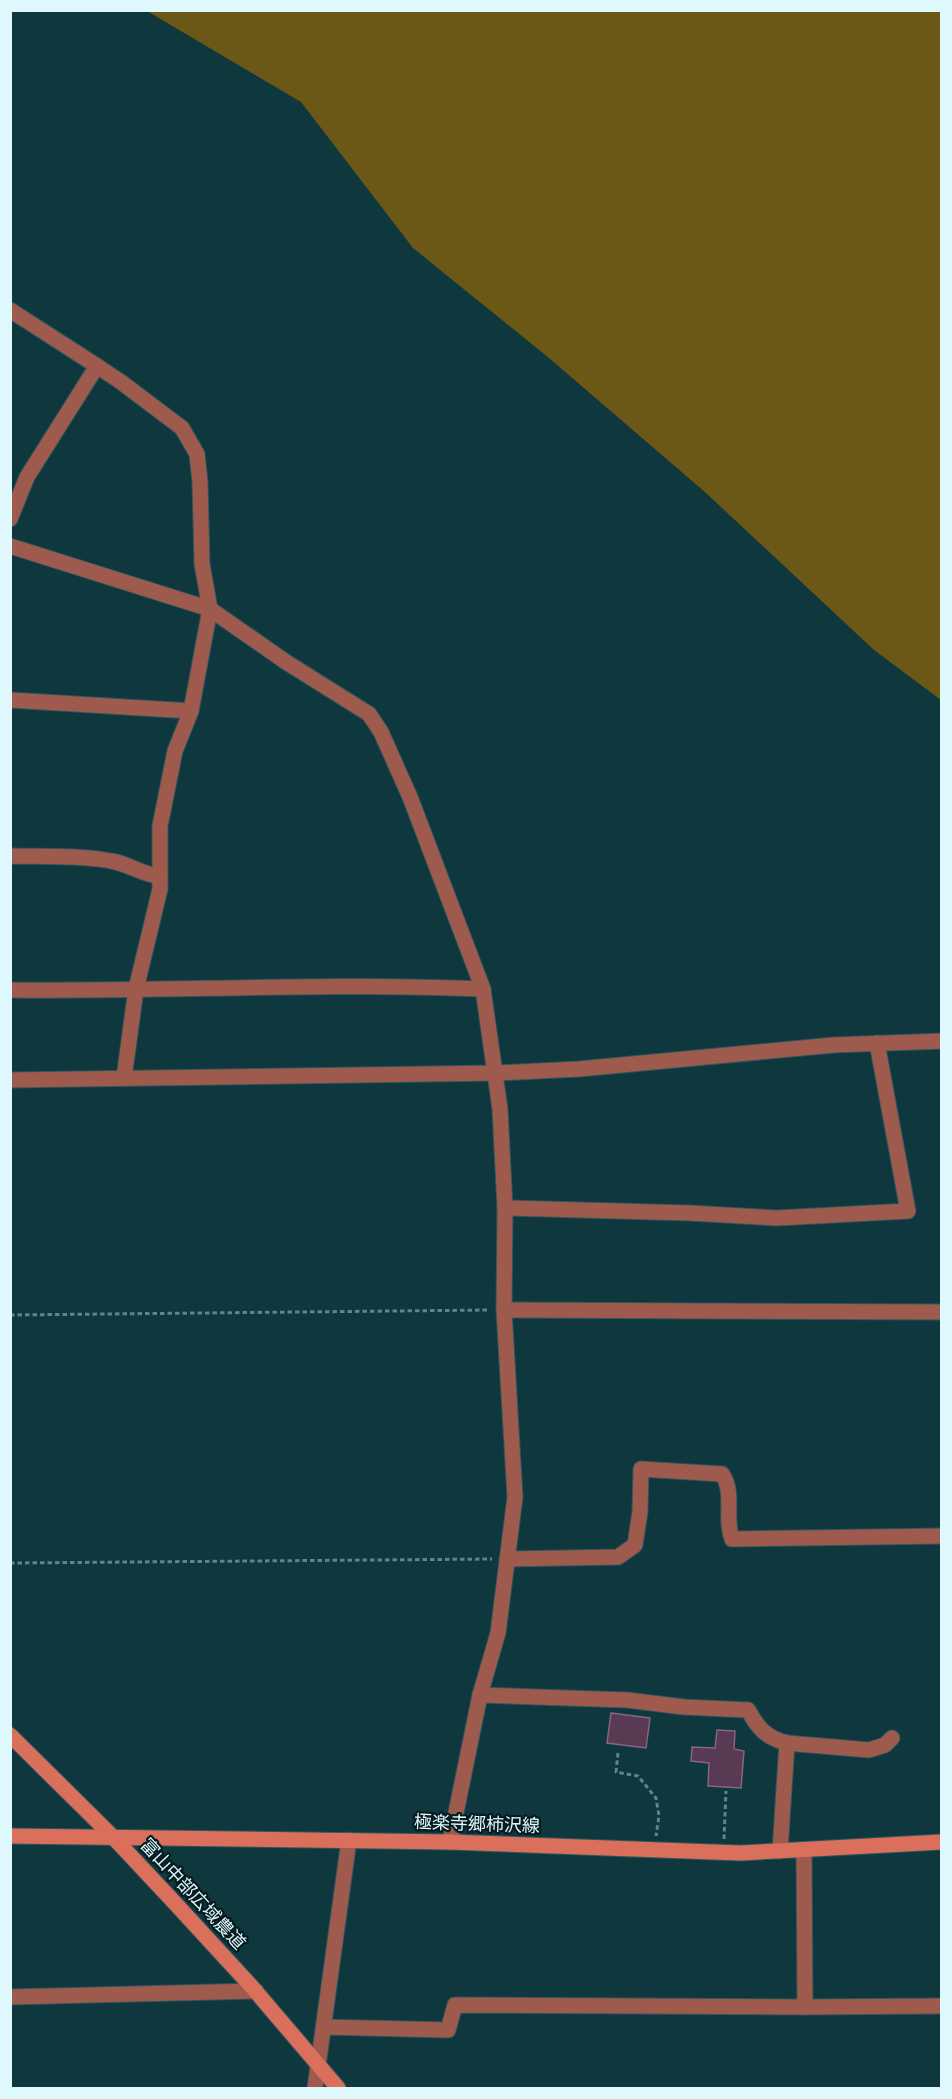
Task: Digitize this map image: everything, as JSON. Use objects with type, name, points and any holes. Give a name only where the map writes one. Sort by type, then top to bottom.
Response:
[{"type":"main road","name":"富山中部広域農道","points":[[10,1735],[113,1837],[256,1991],[338,2088]]},
{"type":"main road","name":"極楽寺郷柿沢線","points":[[10,1836],[450,1842],[723,1852],[804,1851],[942,1842]]},
{"type":"street","points":[[10,310],[97,366],[182,428],[197,453],[202,564],[210,609],[190,711],[175,751],[160,826],[160,889],[136,989],[124,1078]]},
{"type":"street","points":[[10,519],[27,477],[97,366]]},
{"type":"street","points":[[10,546],[210,609],[286,662],[369,714],[381,732],[410,798],[483,989],[500,1109],[505,1208],[504,1310],[515,1497],[498,1633],[480,1695],[450,1842]]},
{"type":"street","points":[[10,700],[190,711]]},
{"type":"street","points":[[10,856],[108,861],[129,865],[148,876],[160,876]]},
{"type":"street","points":[[10,990],[429,987],[483,989]]},
{"type":"street","points":[[10,1080],[496,1073],[579,1069],[877,1043],[942,1041]]},
{"type":"street","points":[[505,1208],[690,1213],[777,1218],[908,1211],[877,1043]]},
{"type":"street","points":[[504,1310],[942,1312]]},
{"type":"street","points":[[507,1559],[618,1557],[635,1545],[640,1512],[641,1469],[722,1474],[728,1482],[728,1529],[732,1539],[942,1536]]},
{"type":"street","points":[[480,1695],[627,1700],[684,1707],[748,1710],[759,1729],[777,1740],[788,1743],[869,1750],[885,1745],[892,1738]]},
{"type":"street","points":[[780,1851],[788,1743]]},
{"type":"street","points":[[315,2088],[349,1840]]},
{"type":"street","points":[[804,1851],[805,2007]]},
{"type":"street","points":[[10,1997],[256,1991]]},
{"type":"street","points":[[324,2026],[448,2030],[455,2006],[942,2006]]},
{"type":"path","points":[[10,1315],[504,1310]]},
{"type":"path","points":[[10,1563],[507,1559]]},
{"type":"path","points":[[618,1753],[616,1772],[638,1776],[656,1798],[659,1816],[653,1850]]},
{"type":"path","points":[[723,1852],[726,1791]]},
{"type":"shaded area","points":[[147,11],[941,11],[941,700],[874,650],[706,493],[549,358],[413,248],[301,102]]},
{"type":"building","points":[[611,1713],[650,1718],[646,1748],[607,1743]]},
{"type":"building","points":[[717,1730],[735,1731],[734,1749],[744,1751],[741,1788],[708,1786],[709,1763],[691,1761],[692,1747],[715,1748]]}]
